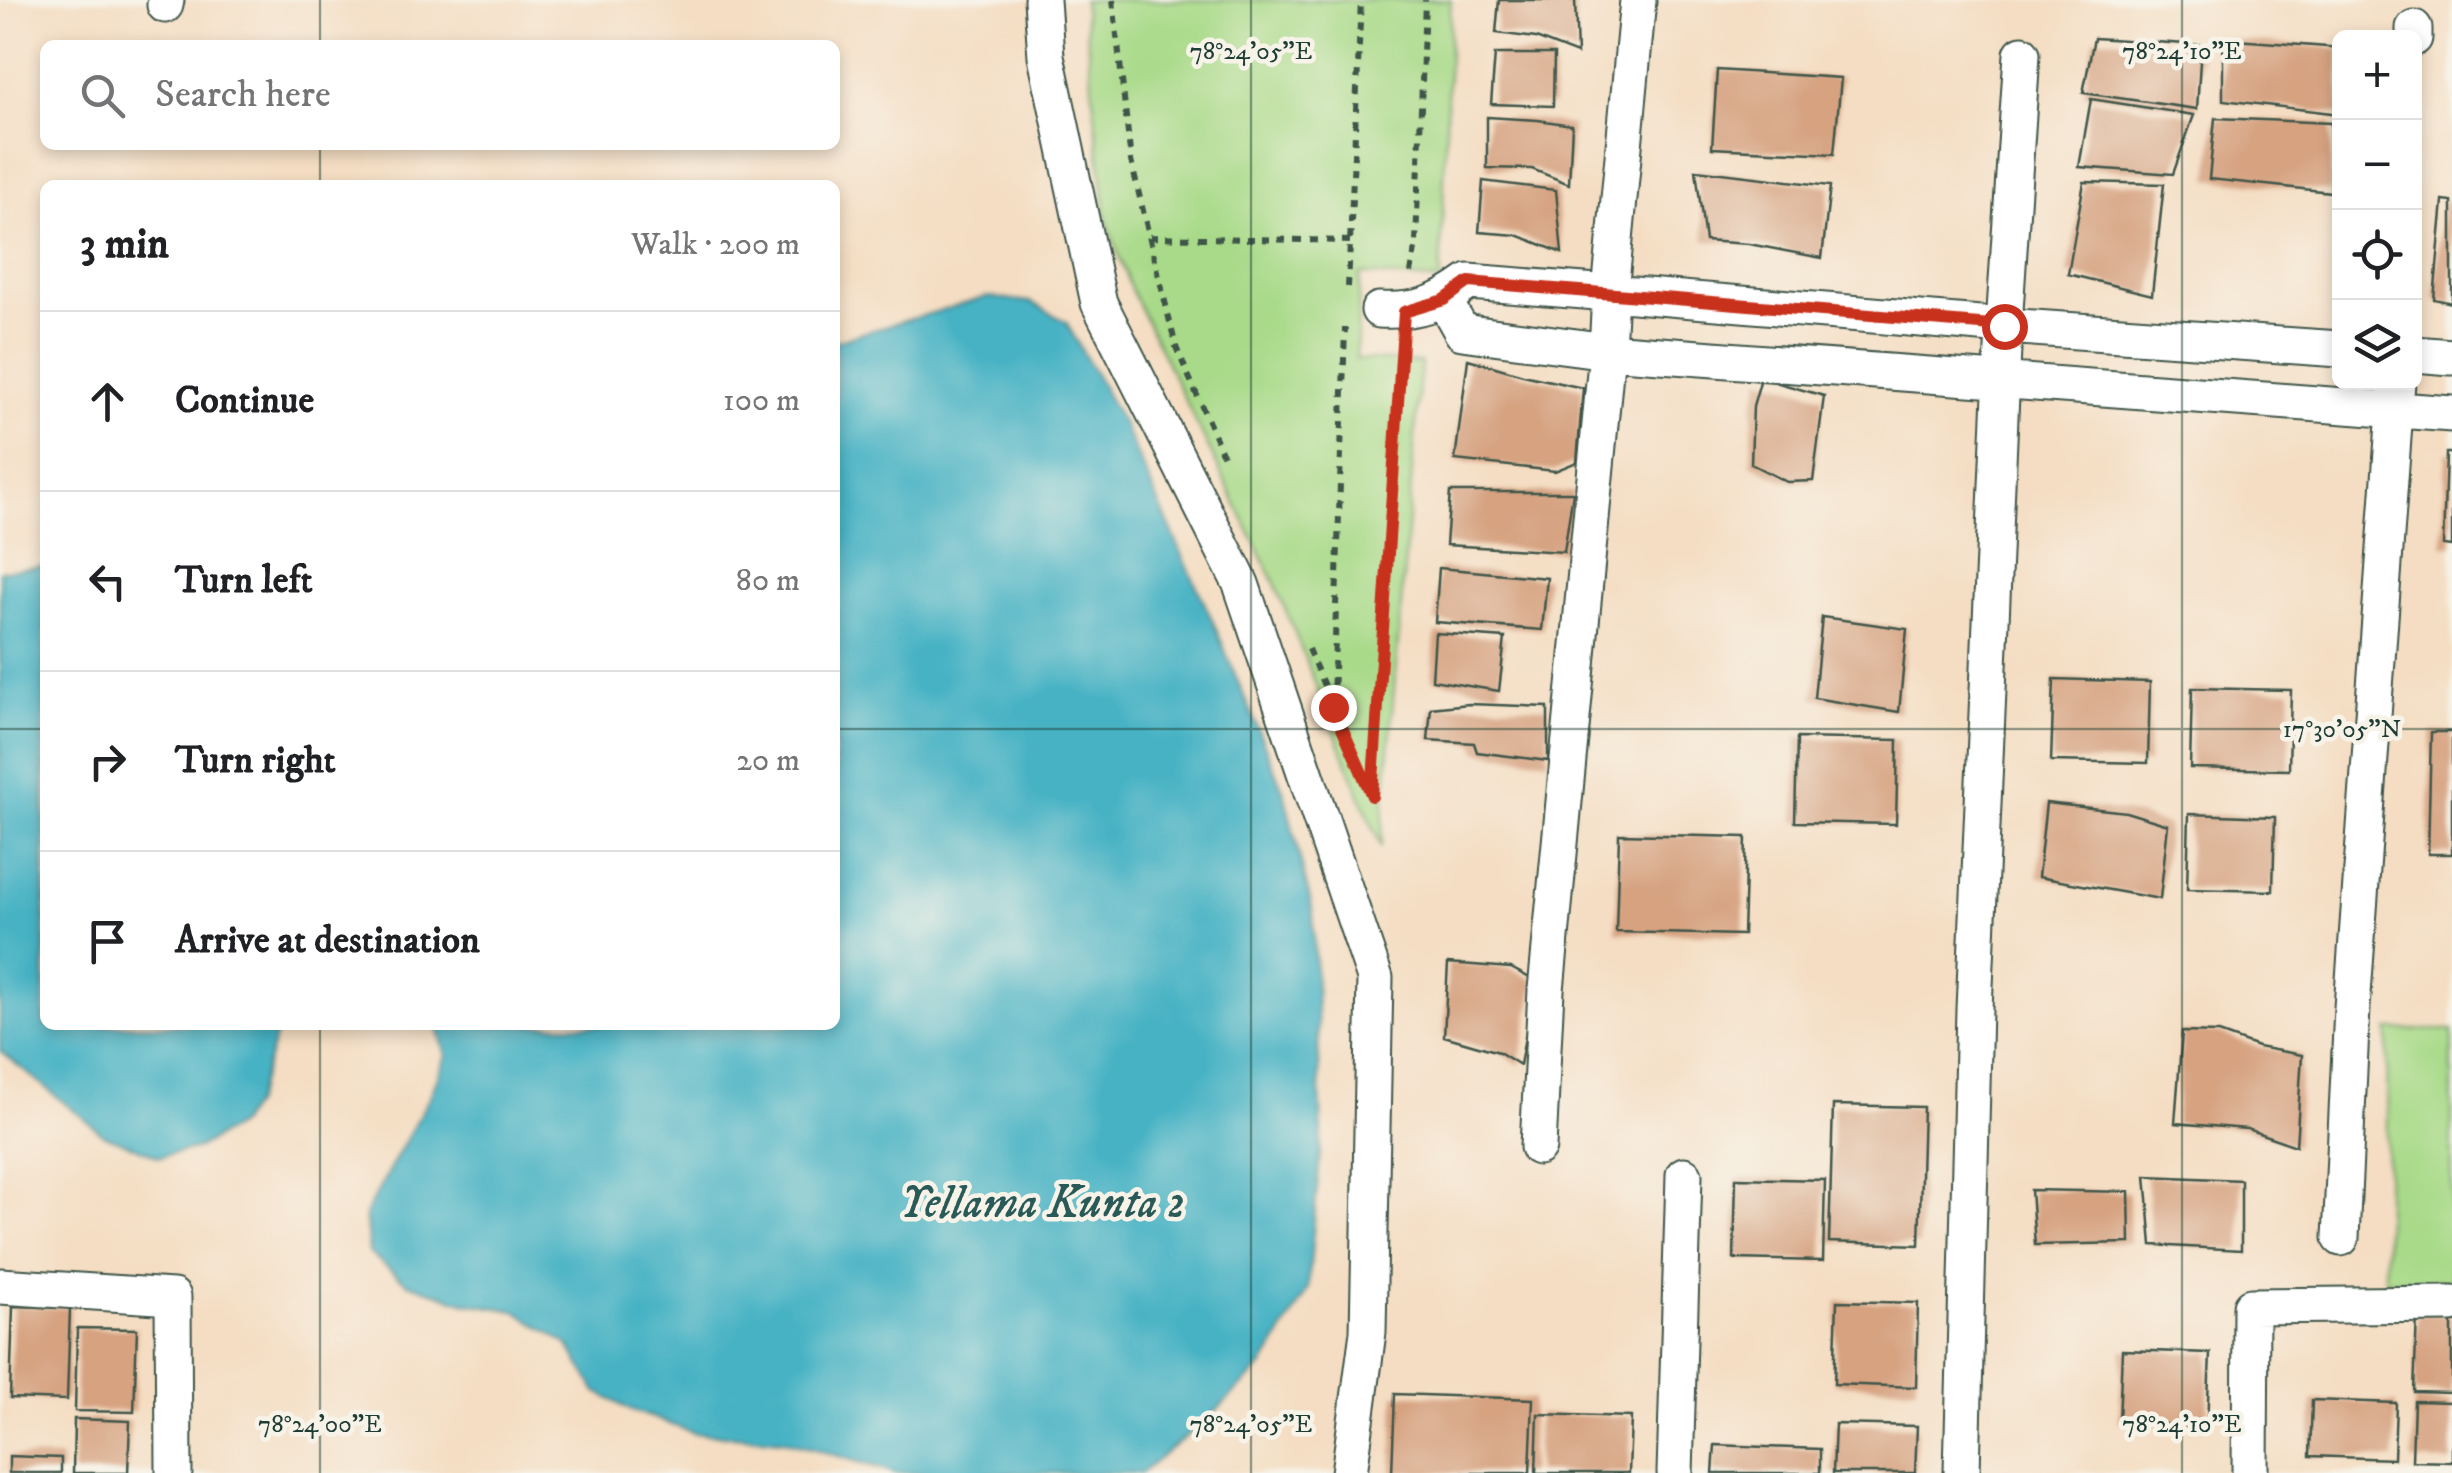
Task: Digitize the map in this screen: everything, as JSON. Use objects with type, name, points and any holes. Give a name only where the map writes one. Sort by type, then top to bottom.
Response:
[{"type":"street","points":[[1042,0],[1046,56],[1099,303],[1240,584],[1375,978],[1368,1332],[1349,1473]]},
{"type":"street","points":[[1538,1147],[1546,990],[1638,0]]},
{"type":"street","points":[[1962,1473],[1974,1008],[2004,326],[2022,54]]},
{"type":"street","points":[[1376,312],[1444,300],[1469,282],[2004,326],[2332,347]]},
{"type":"street","points":[[1444,300],[1462,332],[1607,350],[2004,378],[2396,396],[2452,414]]},
{"type":"street","points":[[2422,355],[2452,357]]},
{"type":"street","points":[[2341,1238],[2352,1008],[2396,396]]},
{"type":"street","points":[[1675,1473],[1684,1175]]},
{"type":"street","points":[[0,1286],[173,1297],[174,1473]]},
{"type":"street","points":[[2250,1473],[2251,1306],[2452,1304]]},
{"type":"path","points":[[1113,0],[1131,160],[1176,347],[1223,455]]},
{"type":"path","points":[[1150,237],[1352,241],[1361,0]]},
{"type":"path","points":[[1333,707],[1376,312],[1416,243],[1425,0]]},
{"type":"path","points":[[1302,635],[1372,796],[1376,312]]},
{"type":"green space","points":[[1083,0],[1451,0],[1440,281],[1360,274],[1356,359],[1421,363],[1381,847],[1273,579],[1131,290],[1106,219]]},
{"type":"green space","points":[[2388,1030],[2452,1030],[2452,1281],[2385,1280]]},
{"type":"water","name":"Yellama Kunta 2","points":[[987,297],[1031,302],[1066,322],[1123,424],[1214,624],[1284,792],[1313,912],[1322,1133],[1308,1289],[1263,1366],[1210,1417],[1141,1473],[896,1473],[784,1440],[694,1433],[626,1408],[596,1391],[567,1344],[515,1311],[466,1303],[407,1283],[369,1253],[365,1214],[430,1096],[446,1056],[438,1030],[840,1030],[840,340]]},
{"type":"water","points":[[40,567],[40,1030],[277,1030],[254,1103],[238,1125],[198,1148],[160,1157],[104,1135],[0,1051],[0,571]]},
{"type":"building","points":[[1499,0],[1575,0],[1577,54],[1536,38],[1496,33]]},
{"type":"building","points":[[2094,38],[2201,45],[2197,109],[2083,93]]},
{"type":"building","points":[[2223,39],[2332,47],[2332,113],[2223,100]]},
{"type":"building","points":[[1495,54],[1554,54],[1553,106],[1491,104]]},
{"type":"building","points":[[1717,70],[1841,78],[1834,154],[1712,148]]},
{"type":"building","points":[[2091,99],[2194,115],[2173,174],[2079,167]]},
{"type":"building","points":[[1487,117],[1572,125],[1569,184],[1532,169],[1487,168]]},
{"type":"building","points":[[2215,118],[2331,123],[2331,192],[2209,179]]},
{"type":"building","points":[[1696,170],[1830,186],[1822,258],[1749,244],[1705,241]]},
{"type":"building","points":[[1483,181],[1556,190],[1562,253],[1517,235],[1479,232]]},
{"type":"building","points":[[2084,182],[2164,184],[2152,295],[2068,274]]},
{"type":"building","points":[[2443,201],[2452,202],[2452,303],[2434,299]]},
{"type":"building","points":[[1468,359],[1583,388],[1577,462],[1555,471],[1455,460]]},
{"type":"building","points":[[1761,378],[1824,396],[1813,481],[1787,482],[1751,464],[1753,406]]},
{"type":"building","points":[[2446,453],[2452,453],[2452,546],[2443,545]]},
{"type":"building","points":[[1450,492],[1573,492],[1564,552],[1446,545]]},
{"type":"building","points":[[1439,568],[1547,578],[1542,630],[1435,622]]},
{"type":"building","points":[[1822,617],[1907,629],[1899,712],[1814,698]]},
{"type":"building","points":[[1435,633],[1505,638],[1499,691],[1432,680]]},
{"type":"building","points":[[2054,679],[2150,682],[2148,763],[2051,761]]},
{"type":"building","points":[[2192,688],[2291,690],[2289,770],[2190,768]]},
{"type":"building","points":[[1469,704],[1548,707],[1548,761],[1477,752],[1474,743],[1428,740],[1431,708]]},
{"type":"building","points":[[2431,732],[2452,732],[2452,854],[2428,854]]},
{"type":"building","points":[[1797,738],[1898,740],[1896,824],[1795,822]]},
{"type":"building","points":[[2046,803],[2126,812],[2168,825],[2160,899],[2038,877]]},
{"type":"building","points":[[2189,814],[2275,817],[2273,891],[2187,889]]},
{"type":"building","points":[[1619,834],[1746,837],[1743,935],[1616,932]]},
{"type":"building","points":[[1448,963],[1511,968],[1535,981],[1520,1065],[1499,1052],[1444,1036]]},
{"type":"building","points":[[2182,1032],[2219,1033],[2258,1047],[2302,1055],[2296,1146],[2247,1129],[2175,1123]]},
{"type":"building","points":[[1833,1105],[1923,1107],[1919,1245],[1829,1242]]},
{"type":"building","points":[[2146,1176],[2241,1180],[2241,1250],[2152,1245]]},
{"type":"building","points":[[1736,1178],[1825,1180],[1823,1261],[1734,1259]]},
{"type":"building","points":[[2031,1190],[2129,1192],[2130,1243],[2035,1245]]},
{"type":"building","points":[[1837,1301],[1918,1303],[1916,1387],[1834,1384]]},
{"type":"building","points":[[13,1306],[70,1308],[67,1400],[10,1398]]},
{"type":"building","points":[[2417,1314],[2452,1315],[2452,1393],[2414,1392]]},
{"type":"building","points":[[77,1328],[137,1329],[134,1412],[75,1411]]},
{"type":"building","points":[[2122,1350],[2210,1353],[2207,1426],[2119,1422]]},
{"type":"building","points":[[1395,1394],[1533,1399],[1530,1473],[1392,1473]]},
{"type":"building","points":[[2312,1400],[2396,1403],[2394,1459],[2310,1456]]},
{"type":"building","points":[[2414,1401],[2452,1402],[2452,1462],[2412,1461]]},
{"type":"building","points":[[1538,1414],[1631,1417],[1629,1473],[1536,1473]]},
{"type":"building","points":[[74,1419],[130,1421],[128,1473],[73,1473]]},
{"type":"building","points":[[1835,1424],[1917,1426],[1915,1473],[1833,1473]]},
{"type":"building","points":[[1715,1445],[1820,1449],[1820,1473],[1713,1473]]},
{"type":"building","points":[[9,1456],[61,1458],[61,1473],[9,1473]]},
{"type":"route","points":[[1333,707],[1372,796],[1404,312],[1444,300],[1469,282],[2004,326]]}]
